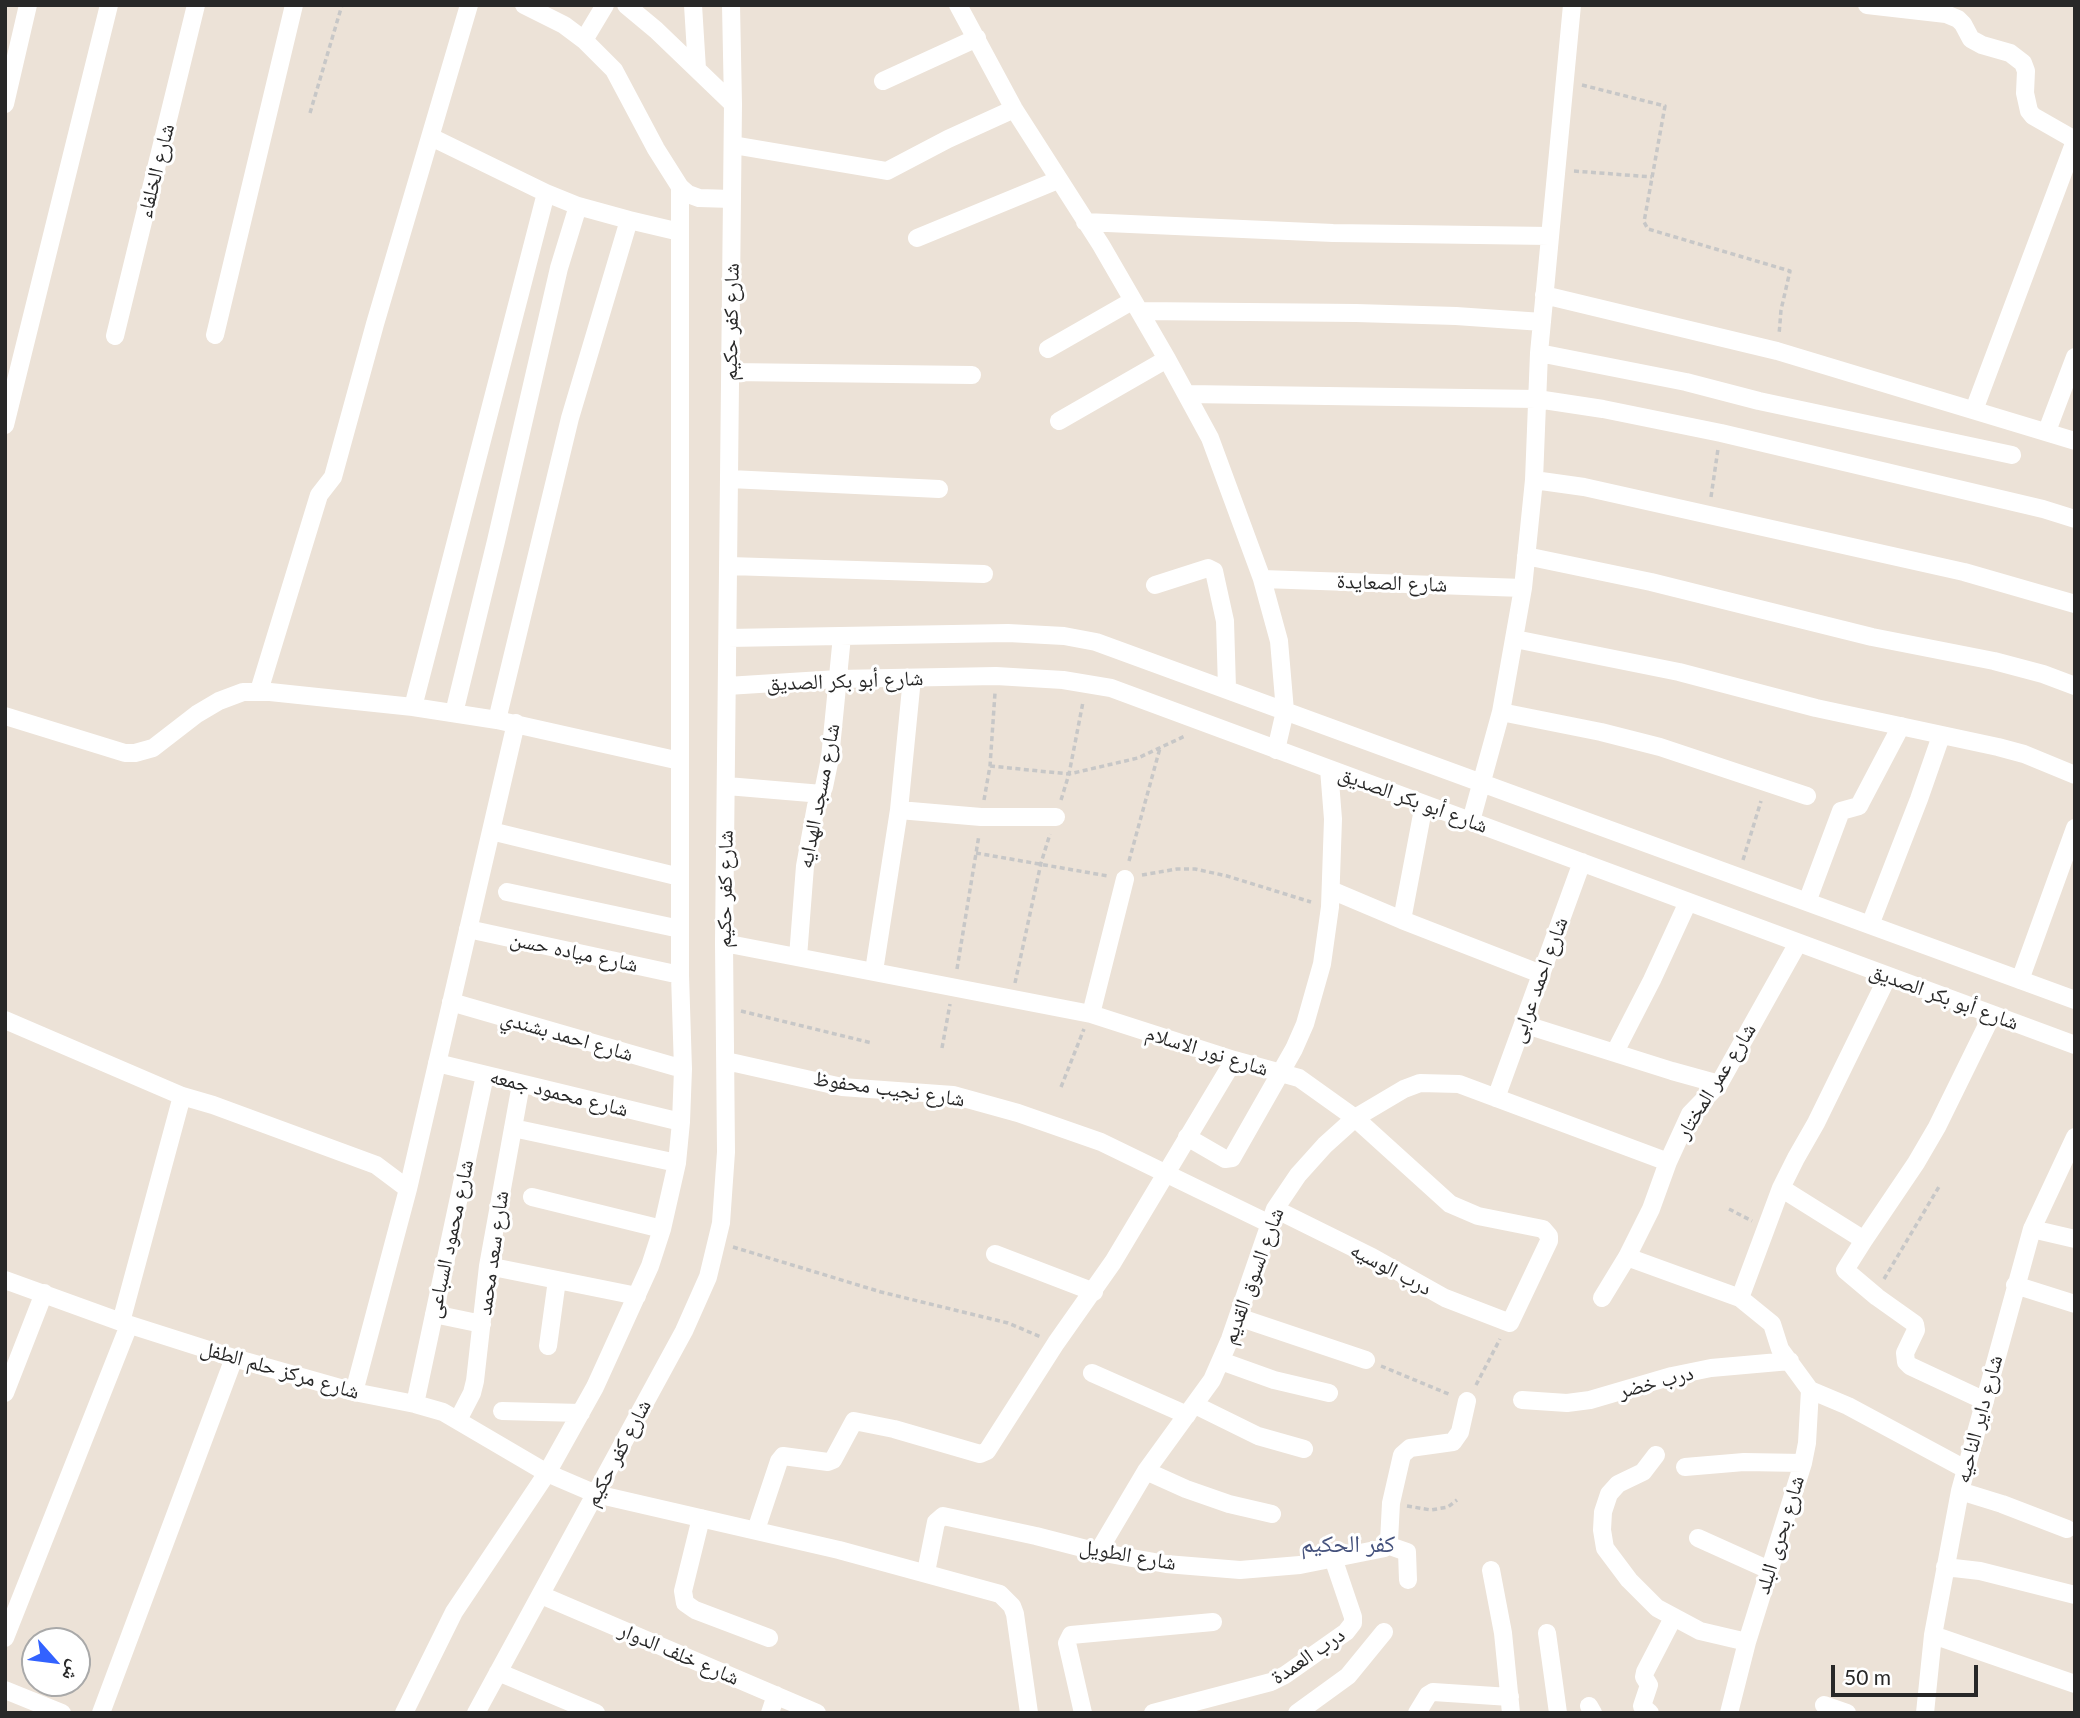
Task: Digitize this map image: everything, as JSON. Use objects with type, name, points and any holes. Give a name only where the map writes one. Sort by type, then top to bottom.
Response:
[{"type":"street","points":[[5,104],[28,5]]},
{"type":"street","points":[[5,425],[109,5]]},
{"type":"street","name":"شارع الخلفاء","points":[[115,336],[196,5]]},
{"type":"street","points":[[215,335],[294,5]]},
{"type":"street","points":[[259,691],[318,495],[333,477],[470,5]]},
{"type":"street","points":[[524,5],[564,25],[584,40],[614,71],[680,187],[699,198],[733,199]]},
{"type":"street","points":[[584,40],[605,5]]},
{"type":"street","points":[[626,5],[733,104]]},
{"type":"street","points":[[693,5],[697,69]]},
{"type":"street","name":"شارع كفر حكيم","points":[[476,1713],[699,1300],[718,1243],[726,1152],[724,943],[733,199],[731,5]]},
{"type":"street","points":[[958,5],[1014,109],[1136,306],[1210,438],[1262,579],[1279,641],[1285,710],[1276,750]]},
{"type":"street","points":[[1471,821],[1501,712],[1523,588],[1534,480],[1539,353],[1573,5]]},
{"type":"street","points":[[1867,5],[1946,14],[1958,19],[1964,24],[1971,39],[2018,58],[2026,71],[2025,93],[2029,111],[2075,140],[1974,410]]},
{"type":"street","points":[[883,81],[977,38]]},
{"type":"street","points":[[733,145],[887,171],[1014,109]]},
{"type":"street","points":[[430,137],[578,206],[680,232]]},
{"type":"street","points":[[916,238],[1058,180]]},
{"type":"street","name":"شارع كفر حكيم","points":[[404,1713],[454,1612],[547,1473],[581,1413],[637,1296],[662,1229],[677,1163],[683,1069],[680,975],[680,187]]},
{"type":"street","points":[[413,707],[546,193]]},
{"type":"street","points":[[454,713],[559,268],[578,206]]},
{"type":"street","points":[[497,720],[570,418],[629,220]]},
{"type":"street","points":[[1085,222],[1333,233],[1550,236]]},
{"type":"street","points":[[1544,295],[1777,351],[2075,442]]},
{"type":"street","points":[[1048,349],[1136,306],[1456,316],[1542,322]]},
{"type":"street","points":[[1539,353],[1686,382],[1759,401],[2012,455]]},
{"type":"street","points":[[2047,432],[2075,357]]},
{"type":"street","points":[[1059,421],[1167,359]]},
{"type":"street","points":[[731,372],[972,375]]},
{"type":"street","points":[[1186,394],[1537,399],[1603,409],[1721,433],[2043,509],[2075,519]]},
{"type":"street","points":[[730,479],[939,489]]},
{"type":"street","points":[[1534,480],[1584,487],[1964,572],[2075,604]]},
{"type":"street","points":[[1526,556],[1651,582],[1872,637],[1994,661],[2075,686]]},
{"type":"street","points":[[729,566],[984,574]]},
{"type":"street","points":[[1155,585],[1208,568],[1214,571],[1225,621],[1227,688]]},
{"type":"street","name":"شارع الصعايدة","points":[[1262,579],[1523,588]]},
{"type":"street","name":"شارع أبو بكر الصديق","points":[[728,638],[1008,633],[1064,636],[1096,642],[2075,1000]]},
{"type":"street","name":"شارع مسجد الهدايه","points":[[797,957],[804,866],[816,806],[822,794],[830,758],[842,636]]},
{"type":"street","points":[[1515,639],[1679,672],[1816,708],[1998,747],[2024,754],[2075,775]]},
{"type":"street","name":"شارع أبو بكر الصديق","points":[[727,686],[838,679],[996,676],[1087,683],[1111,688],[2075,1045]]},
{"type":"street","points":[[874,971],[899,810],[912,678]]},
{"type":"street","points":[[5,716],[125,753],[135,753],[153,748],[197,714],[219,701],[243,692],[259,691],[413,707],[516,723],[680,761]]},
{"type":"street","points":[[1501,712],[1660,747],[1807,796]]},
{"type":"street","points":[[354,1392],[408,1189],[516,723]]},
{"type":"street","points":[[1807,902],[1841,811],[1859,806],[1901,726]]},
{"type":"street","points":[[1870,925],[1941,736]]},
{"type":"street","points":[[1187,1137],[1224,1159],[1232,1158],[1281,1073],[1305,1024],[1321,964],[1331,898],[1333,819],[1329,769]]},
{"type":"street","points":[[727,786],[822,794]]},
{"type":"street","points":[[1402,920],[1424,804]]},
{"type":"street","points":[[899,810],[981,817],[1056,817]]},
{"type":"street","points":[[2020,980],[2075,828]]},
{"type":"street","points":[[491,831],[680,877]]},
{"type":"street","name":"شارع احمد عرابى","points":[[1496,1098],[1582,862]]},
{"type":"street","points":[[1091,1014],[1125,879]]},
{"type":"street","points":[[507,892],[680,929]]},
{"type":"street","points":[[1331,898],[1402,920],[1541,974]]},
{"type":"street","points":[[1615,1052],[1688,902]]},
{"type":"street","name":"شارع مياده حسن","points":[[468,929],[680,975]]},
{"type":"street","name":"شارع نور الاسلام","points":[[724,943],[1091,1014],[1308,1082],[1355,1118],[1450,1204],[1478,1216],[1547,1232],[1548,1245],[1510,1323]]},
{"type":"street","name":"شارع عمر المختار","points":[[1602,1298],[1627,1257],[1651,1209],[1668,1162],[1690,1114],[1719,1084],[1798,943]]},
{"type":"street","points":[[1741,1298],[1782,1188],[1888,976]]},
{"type":"street","name":"شارع احمد بشندي","points":[[451,1002],[683,1069]]},
{"type":"street","points":[[1985,1401],[1910,1366],[1906,1362],[1905,1353],[1916,1330],[1915,1324],[1844,1270],[1937,1127],[1992,1015]]},
{"type":"street","points":[[5,1020],[182,1096],[376,1165],[408,1189]]},
{"type":"street","points":[[1523,1024],[1672,1072],[1719,1084]]},
{"type":"street","points":[[756,1530],[783,1456],[828,1462],[833,1460],[854,1421],[894,1429],[979,1454],[987,1451],[1056,1343],[1094,1292],[1234,1060]]},
{"type":"street","name":"شارع نجيب محفوظ","points":[[726,1061],[842,1087],[953,1095],[1101,1142],[1166,1175],[1272,1216]]},
{"type":"street","name":"شارع محمود جمعه","points":[[437,1063],[681,1122]]},
{"type":"street","name":"شارع محمود السباعى","points":[[415,1404],[485,1075]]},
{"type":"street","name":"شارع السوق القديم","points":[[1098,1552],[1146,1471],[1172,1432],[1191,1410],[1221,1361],[1272,1216],[1298,1175],[1325,1145],[1355,1118],[1404,1089],[1420,1083],[1459,1084],[1668,1162]]},
{"type":"street","name":"شارع سعد محمد","points":[[458,1420],[475,1381],[488,1266],[521,1084]]},
{"type":"street","points":[[5,1638],[125,1324],[182,1096]]},
{"type":"street","points":[[513,1128],[677,1163]]},
{"type":"street","name":"شارع داير الناحيه","points":[[1925,1713],[1933,1635],[1965,1469],[2032,1229],[2075,1137]]},
{"type":"street","points":[[1782,1188],[1864,1240]]},
{"type":"street","points":[[532,1197],[662,1229]]},
{"type":"street","name":"درب الوسيه","points":[[1272,1216],[1372,1257],[1445,1298],[1510,1323]]},
{"type":"street","points":[[2032,1229],[2075,1239]]},
{"type":"street","points":[[995,1254],[1094,1292]]},
{"type":"street","points":[[1627,1257],[1741,1298],[1772,1324],[1780,1349],[1810,1390],[1848,1406],[1965,1469]]},
{"type":"street","points":[[488,1266],[637,1296]]},
{"type":"street","name":"شارع مركز حلم الطفل","points":[[5,1280],[125,1324],[234,1358],[354,1392],[443,1412],[547,1473],[596,1494],[756,1530],[991,1590],[1000,1594],[1012,1606],[1015,1614],[1029,1713]]},
{"type":"street","points":[[548,1346],[557,1280]]},
{"type":"street","points":[[2015,1285],[2075,1304]]},
{"type":"street","points":[[5,1393],[44,1293]]},
{"type":"street","points":[[434,1314],[482,1324]]},
{"type":"street","points":[[1238,1317],[1366,1360]]},
{"type":"street","points":[[101,1713],[234,1358]]},
{"type":"street","points":[[1221,1361],[1274,1380],[1329,1393]]},
{"type":"street","name":"درب خضر","points":[[1522,1400],[1567,1403],[1590,1400],[1698,1370],[1790,1361]]},
{"type":"street","points":[[1092,1373],[1215,1417],[1258,1436],[1304,1449]]},
{"type":"street","name":"شارع بحرى البلد","points":[[1729,1713],[1747,1642],[1803,1463],[1810,1390]]},
{"type":"street","points":[[1408,1580],[1408,1552],[1381,1547],[1402,1455],[1410,1448],[1453,1442],[1460,1432],[1467,1401]]},
{"type":"street","points":[[502,1411],[581,1413]]},
{"type":"street","points":[[1656,1455],[1643,1472],[1618,1484],[1609,1494],[1603,1512],[1605,1548],[1629,1580],[1657,1608],[1700,1631],[1747,1642]]},
{"type":"street","points":[[1685,1467],[1744,1462],[1803,1463]]},
{"type":"street","points":[[1146,1471],[1218,1500],[1272,1514]]},
{"type":"street","points":[[1960,1491],[2002,1504],[2067,1530]]},
{"type":"street","name":"شارع الطويل","points":[[926,1572],[936,1522],[943,1516],[1036,1535],[1098,1552],[1166,1564],[1240,1570],[1270,1569],[1381,1547]]},
{"type":"street","points":[[701,1518],[683,1591],[685,1603],[689,1608],[769,1638]]},
{"type":"street","points":[[1698,1538],[1769,1570]]},
{"type":"street","name":"درب العمدة","points":[[1153,1713],[1271,1682],[1346,1633],[1353,1623],[1353,1617],[1333,1558]]},
{"type":"street","points":[[1945,1567],[1980,1572],[2075,1595]]},
{"type":"street","points":[[1417,1713],[1428,1695],[1433,1692],[1511,1705],[1491,1570]]},
{"type":"street","name":"شارع خلف الدوار","points":[[541,1595],[817,1713]]},
{"type":"street","points":[[1650,1713],[1642,1706],[1649,1685],[1644,1677],[1645,1672],[1673,1618]]},
{"type":"street","points":[[1083,1713],[1067,1643],[1071,1636],[1213,1622]]},
{"type":"street","points":[[1297,1713],[1348,1676],[1384,1632]]},
{"type":"street","points":[[1547,1633],[1558,1713]]},
{"type":"street","points":[[1933,1635],[2075,1684]]},
{"type":"street","points":[[498,1672],[596,1713]]},
{"type":"street","points":[[5,1690],[62,1713]]},
{"type":"street","points":[[770,1713],[776,1695]]},
{"type":"street","points":[[1824,1705],[1847,1713]]},
{"type":"path","points":[[310,113],[342,5]]},
{"type":"path","points":[[1565,81],[1665,106],[1644,222],[1648,229],[1790,271],[1781,310],[1777,351]]},
{"type":"path","points":[[1556,170],[1652,177]]},
{"type":"path","points":[[1709,514],[1721,433]]},
{"type":"path","points":[[1011,999],[1041,863],[1069,774],[1087,683]]},
{"type":"path","points":[[990,766],[1069,774],[1118,764],[1160,748],[1209,724]]},
{"type":"path","points":[[1125,879],[1135,833],[1160,748]]},
{"type":"path","points":[[1738,876],[1767,782]]},
{"type":"path","points":[[976,853],[1125,879],[1153,872],[1195,869],[1331,898]]},
{"type":"path","points":[[942,1048],[953,986]]},
{"type":"path","points":[[725,1007],[872,1043]]},
{"type":"path","points":[[1061,1087],[1091,1014]]},
{"type":"path","points":[[1877,1297],[1886,1272],[1906,1245],[1940,1185]]},
{"type":"path","points":[[718,1243],[881,1292],[1008,1323],[1056,1343]]},
{"type":"path","points":[[1366,1360],[1467,1401],[1510,1323]]},
{"type":"path","points":[[1391,1503],[1431,1510],[1448,1507],[1457,1500]]},
{"type":"district","name":"كفر الحكيم","points":[[1348,1544]]}]
